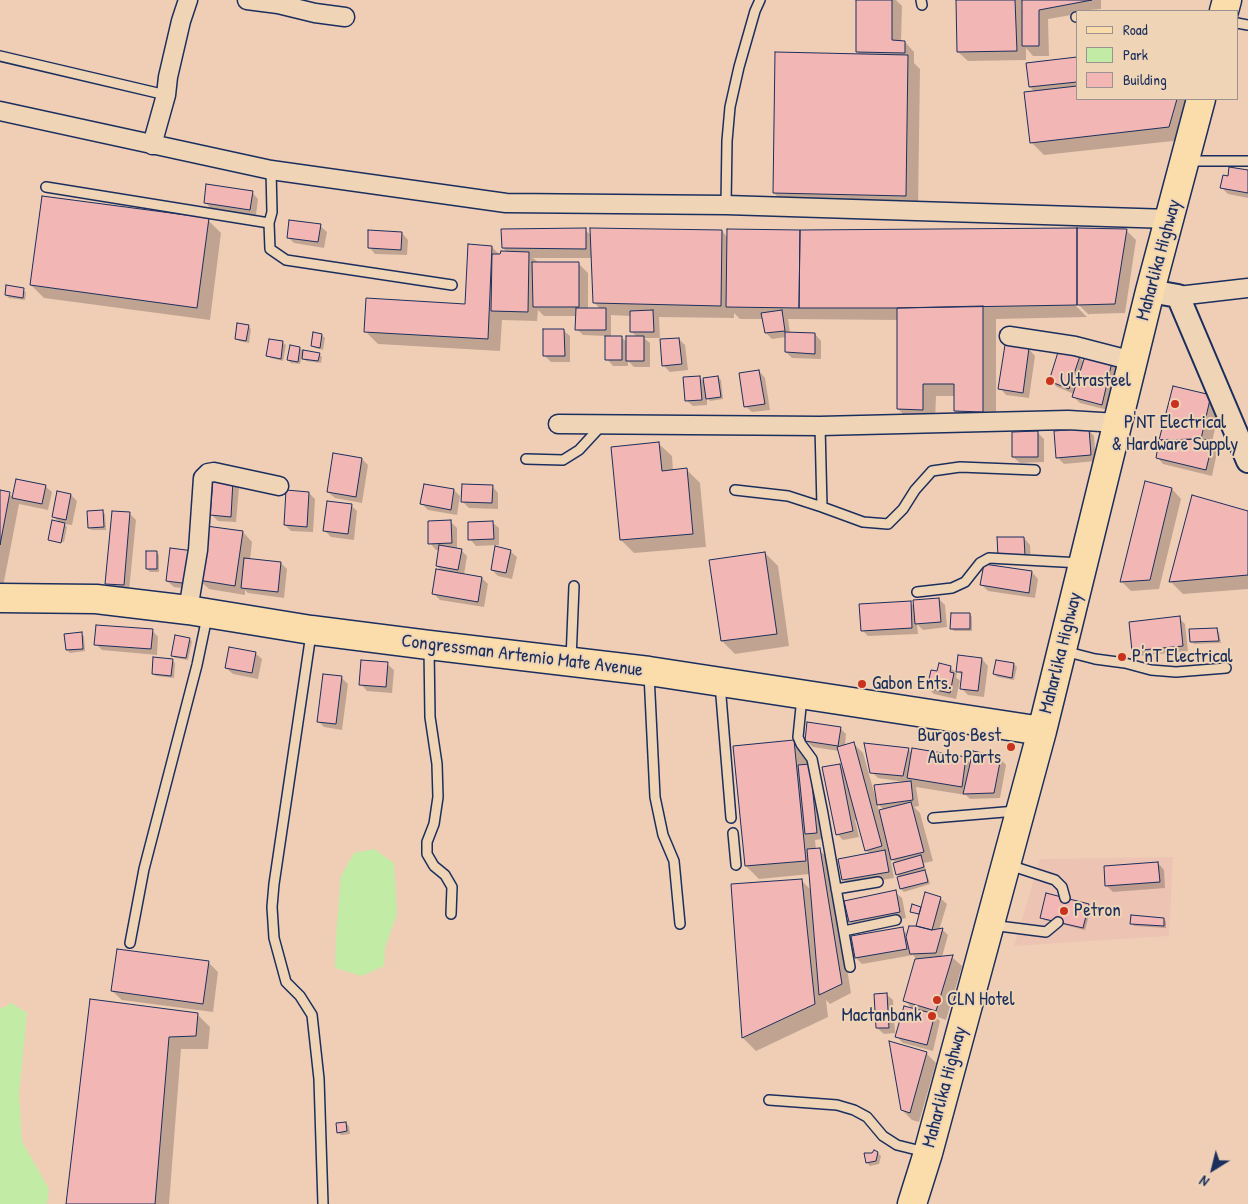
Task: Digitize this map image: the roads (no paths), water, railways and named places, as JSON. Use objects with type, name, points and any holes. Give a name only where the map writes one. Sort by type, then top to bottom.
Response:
[{"type":"main road","name":"Maharlika Highway","points":[[912,1204],[928,1153],[988,925],[1042,732],[1150,291],[1202,100]]},
{"type":"main road","name":"Congressman Artemio Mate Avenue","points":[[0,598],[96,599],[197,612],[311,630],[649,672],[1042,732]]},
{"type":"street","points":[[152,145],[166,95],[168,77],[181,21],[188,0]]},
{"type":"street","points":[[247,0],[345,17]]},
{"type":"street","points":[[0,111],[271,170],[506,202],[726,206],[1170,219]]},
{"type":"street","points":[[1150,291],[1178,296],[1248,288]]},
{"type":"street","points":[[1178,296],[1245,449]]},
{"type":"street","points":[[1009,336],[1075,346],[1133,361]]},
{"type":"street","points":[[558,424],[820,426],[1068,420],[1118,423]]},
{"type":"street","points":[[197,612],[198,550],[204,478],[208,473],[214,472],[279,486]]},
{"type":"lane","points":[[726,206],[727,141],[730,107],[754,12],[760,0]]},
{"type":"lane","points":[[0,56],[166,95]]},
{"type":"lane","points":[[1185,161],[1248,161]]},
{"type":"lane","points":[[271,170],[272,212],[269,223],[270,249],[286,260],[452,285]]},
{"type":"lane","points":[[46,187],[269,223]]},
{"type":"lane","points":[[526,460],[563,460],[579,450],[603,424]]},
{"type":"lane","points":[[820,426],[822,507]]},
{"type":"lane","points":[[735,490],[788,496],[863,522],[888,524],[903,509],[915,490],[932,471],[960,467],[1035,470]]},
{"type":"lane","points":[[917,592],[952,588],[965,582],[980,563],[989,558],[1083,563]]},
{"type":"lane","points":[[570,663],[574,586]]},
{"type":"lane","points":[[130,943],[144,869],[197,665],[197,612]]},
{"type":"lane","points":[[311,630],[272,908],[274,938],[286,982],[300,996],[312,1015],[319,1079],[322,1204]]},
{"type":"lane","points":[[429,645],[430,717],[438,797],[434,824],[427,842],[427,854],[434,866],[445,875],[452,887],[451,914]]},
{"type":"lane","points":[[1062,650],[1095,659],[1125,663],[1151,670],[1176,672],[1226,668]]},
{"type":"lane","points":[[649,672],[655,797],[662,835],[674,860],[680,924]]},
{"type":"lane","points":[[720,683],[731,818]]},
{"type":"lane","points":[[803,694],[798,736],[801,744],[812,759],[850,967]]},
{"type":"lane","points":[[934,818],[1019,811]]},
{"type":"lane","points":[[733,833],[736,865]]},
{"type":"lane","points":[[1005,863],[1055,880],[1062,887],[1065,898]]},
{"type":"lane","points":[[836,888],[878,882]]},
{"type":"lane","points":[[844,930],[896,920]]},
{"type":"lane","points":[[988,925],[1046,932],[1058,922]]},
{"type":"lane","points":[[769,1100],[838,1105],[854,1110],[867,1117],[882,1136],[897,1145],[928,1153]]},
{"type":"place","name":"Ultrasteel","points":[[1050,381]]},
{"type":"place","name":"P'NT Electrical & Hardware Supply","points":[[1175,404]]},
{"type":"place","name":"P'nT Electrical","points":[[1122,657]]},
{"type":"place","name":"Gabon Ents.","points":[[862,684]]},
{"type":"place","name":"Burgos Best Auto Parts","points":[[1011,747]]},
{"type":"place","name":"Petron","points":[[1064,911]]},
{"type":"place","name":"CLN Hotel","points":[[937,1000]]},
{"type":"place","name":"Mactanbank","points":[[932,1016]]}]
